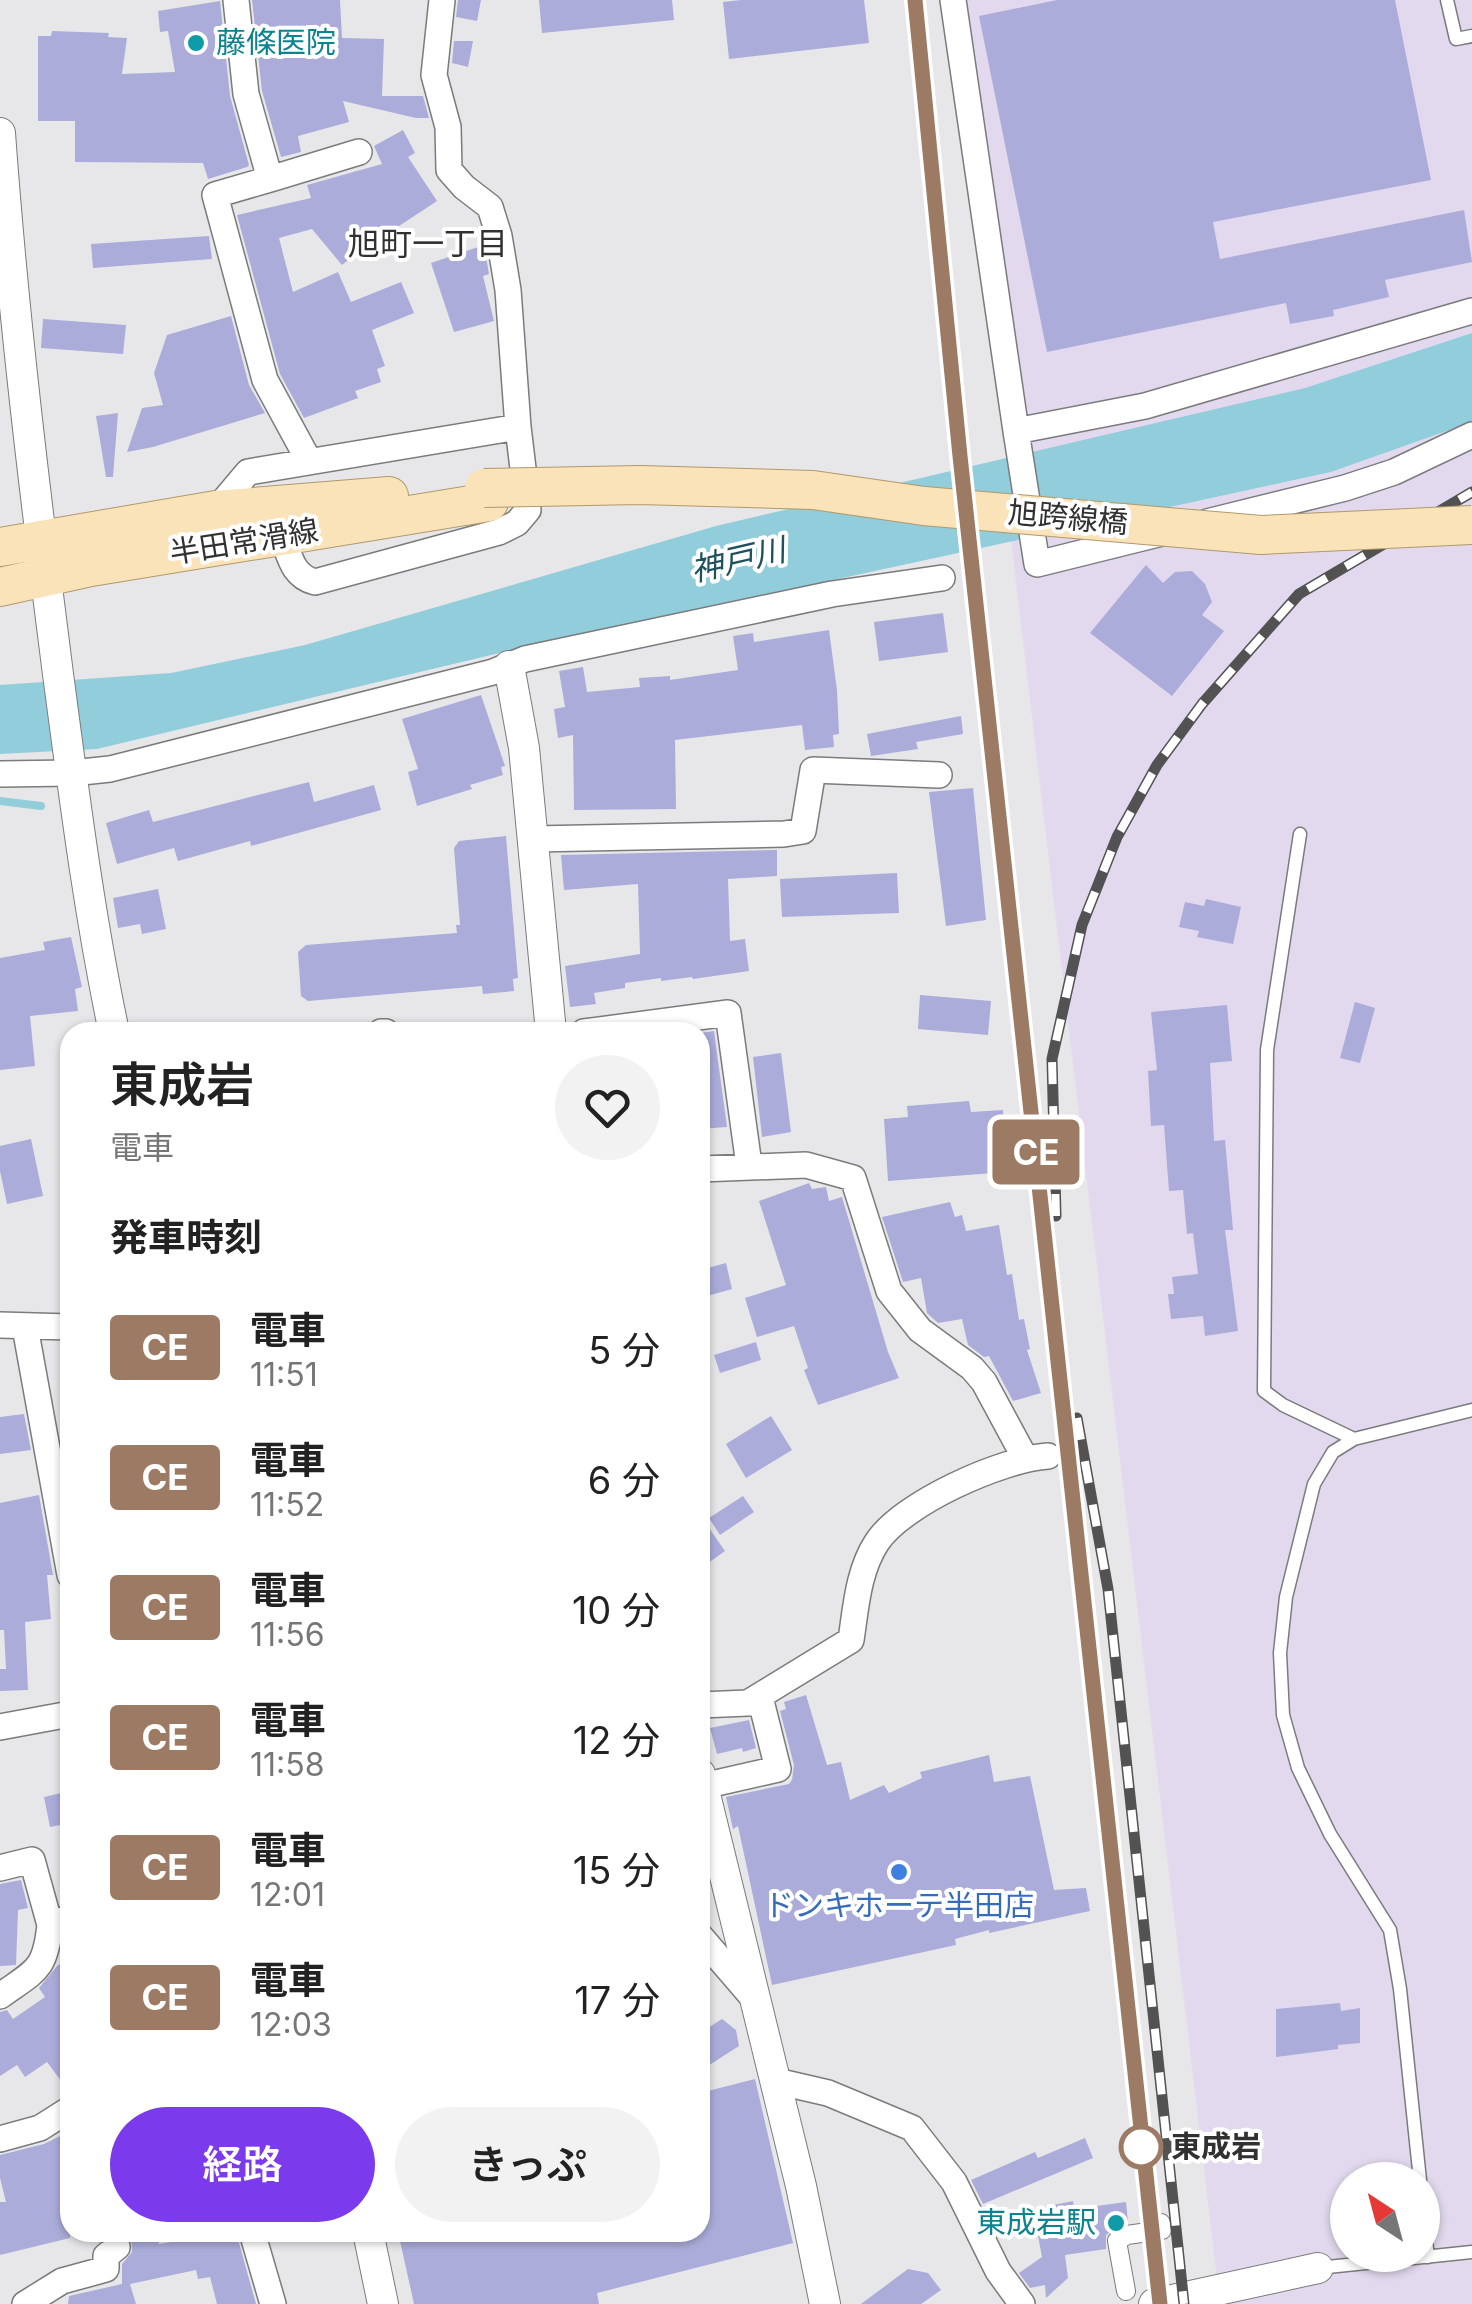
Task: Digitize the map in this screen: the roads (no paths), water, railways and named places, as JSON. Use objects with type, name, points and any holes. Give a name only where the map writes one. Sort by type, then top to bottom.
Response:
[{"type":"main road","name":"旭跨線橋","points":[[487,495],[640,484],[813,490],[924,506],[1261,536],[1472,525]]},
{"type":"main road","name":"半田常滑線","points":[[0,547],[216,510],[487,495]]},
{"type":"main road","name":"半田常滑線","points":[[0,586],[487,495]]},
{"type":"main road","name":"旭跨線橋","points":[[487,495],[772,503],[1263,546],[1472,538]]},
{"type":"street","points":[[236,0],[246,94],[270,178]]},
{"type":"street","points":[[282,536],[295,570],[302,579],[315,582],[499,532],[516,523],[528,510],[508,290],[499,236],[490,207],[464,188],[450,170],[448,126],[434,75],[442,0]]},
{"type":"street","points":[[953,0],[1038,564],[1345,488],[1394,472],[1472,435]]},
{"type":"street","points":[[0,133],[6,293],[95,944],[112,1022]]},
{"type":"street","points":[[309,461],[265,380],[215,194],[359,152]]},
{"type":"street","points":[[1016,430],[1145,406],[1472,311]]},
{"type":"street","points":[[216,510],[248,472],[518,426]]},
{"type":"street","points":[[0,774],[110,769],[494,672],[525,659],[832,594],[942,578]]},
{"type":"street","points":[[509,666],[524,748],[550,1022]]},
{"type":"street","points":[[533,839],[784,834],[803,831],[814,770],[939,775]]},
{"type":"street","points":[[660,1022],[728,1013],[749,1165]]},
{"type":"street","points":[[710,1167],[806,1165],[853,1178],[888,1292],[920,1330],[972,1368],[1036,1457],[964,1482],[892,1524],[876,1544],[861,1580],[850,1640],[748,1703],[710,1705]]},
{"type":"street","points":[[60,1326],[13,1326],[60,1523]]},
{"type":"street","points":[[710,1779],[778,1769],[760,1697]]},
{"type":"street","points":[[0,1727],[60,1716]]},
{"type":"street","points":[[710,1813],[801,2186],[824,2304]]},
{"type":"street","points":[[0,1868],[32,1860],[60,1921],[41,1967],[0,1996]]},
{"type":"street","points":[[710,1948],[756,2001]]},
{"type":"street","points":[[776,2081],[828,2093],[912,2128],[954,2182],[998,2271],[1022,2304]]},
{"type":"street","points":[[0,2138],[40,2128],[60,2115]]},
{"type":"street","points":[[1126,2291],[1118,2242],[1127,2235],[1162,2230],[1161,2223]]},
{"type":"street","points":[[25,2304],[62,2282],[106,2269],[106,2256],[117,2247],[116,2242]]},
{"type":"street","points":[[255,2242],[272,2304]]},
{"type":"street","points":[[370,2242],[383,2304]]},
{"type":"street","points":[[1154,2304],[1318,2268]]},
{"type":"lane","points":[[1447,0],[1456,39],[1472,36]]},
{"type":"lane","points":[[1300,834],[1267,1050],[1264,1392],[1354,1439]]},
{"type":"lane","points":[[1418,2162],[1390,1930],[1330,1834],[1298,1768],[1284,1715],[1280,1653],[1286,1596],[1314,1484],[1333,1452],[1354,1439],[1472,1410]]},
{"type":"lane","points":[[1440,2256],[1472,2252]]},
{"type":"lane","points":[[1318,2268],[1330,2267]]},
{"type":"water","name":"神戸川","points":[[1472,333],[1472,422],[1331,472],[529,646],[97,749],[0,754],[0,685],[171,673],[305,645],[716,526],[1305,388]]},
{"type":"waterway","points":[[0,801],[41,806]]},
{"type":"railway","points":[[915,0],[960,456],[1160,2304]]},
{"type":"railway","points":[[1056,1216],[1052,1059],[1082,925],[1117,837],[1157,765],[1202,704],[1299,594],[1472,492]]},
{"type":"railway","points":[[1077,1418],[1108,1589],[1184,2304]]},
{"type":"train","name":"CE","points":[[915,0],[960,456],[1160,2304]]},
{"type":"place","name":"藤條医院","points":[[196,43]]},
{"type":"place","name":"ドンキホーテ半田店","points":[[899,1872]]},
{"type":"place","name":"東成岩","points":[[1141,2147]]},
{"type":"place","name":"東成岩駅","points":[[1116,2223]]},
{"type":"district","name":"旭町一丁目","points":[[428,244]]}]
